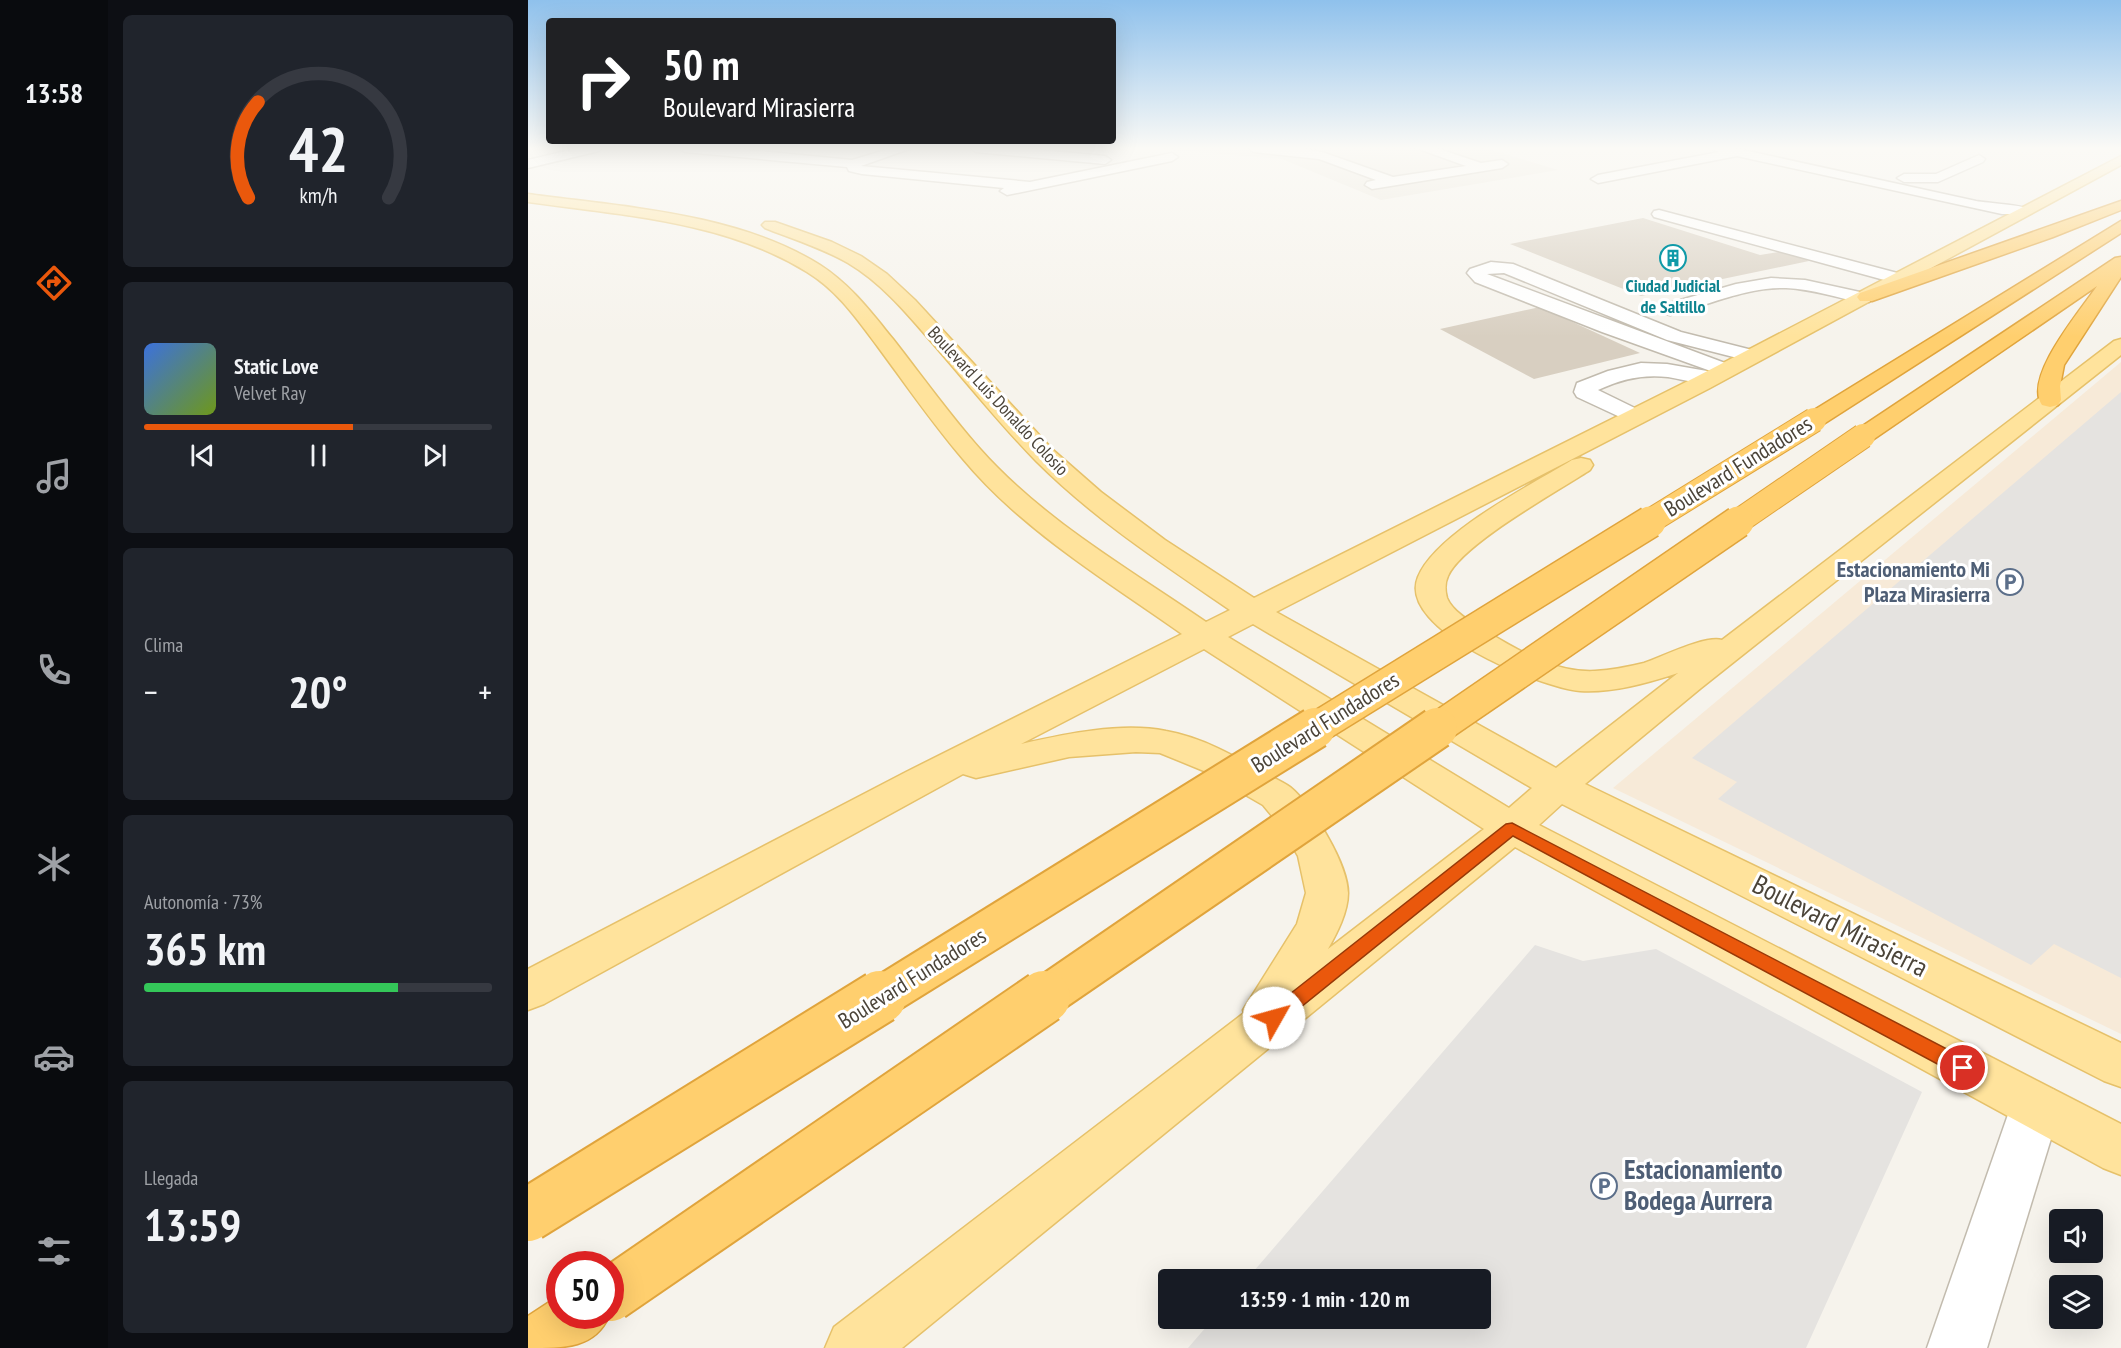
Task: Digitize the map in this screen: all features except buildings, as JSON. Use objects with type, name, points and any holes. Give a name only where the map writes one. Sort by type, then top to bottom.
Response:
[{"type":"highway","points":[[1864,298],[2106,211]]},
{"type":"highway","name":"Boulevard Fundadores","points":[[528,1215],[1814,420],[2121,226]]},
{"type":"highway","points":[[2050,400],[2049,386],[2054,365],[2121,263]]},
{"type":"highway","name":"Boulevard Fundadores","points":[[624,1285],[1863,436],[2121,263]]},
{"type":"highway","points":[[533,1348],[561,1329]]},
{"type":"main road","points":[[610,211],[721,231],[768,245],[822,272],[847,294],[972,455],[1019,502],[1073,544],[1205,636],[1512,828],[2121,1151]]},
{"type":"main road","name":"Boulevard Luis Donaldo Colosio","points":[[698,211],[757,222],[826,245],[855,260],[881,278],[908,304],[1044,455],[1092,498],[1155,546],[1252,611],[1558,786]]},
{"type":"main road","points":[[528,992],[919,781],[1635,417],[1864,298],[2022,211]]},
{"type":"main road","points":[[855,1348],[944,1275],[1237,1047],[1512,828],[1558,786],[1745,637],[2121,345]]},
{"type":"main road","points":[[1712,377],[1658,417],[1486,525],[1443,560],[1433,576],[1431,592],[1436,605],[1448,618],[1477,638],[1540,672],[1571,680],[1594,681],[1625,678],[1666,666],[1745,637]]},
{"type":"main road","points":[[919,781],[1069,745],[1136,740],[1165,742],[1197,753],[1239,773],[1276,796],[1297,819],[1318,856],[1327,893],[1318,927],[1286,983],[1237,1047]]},
{"type":"main road","name":"Boulevard Mirasierra","points":[[1558,786],[2121,1066]]},
{"type":"street","points":[[1659,213],[1899,279]]},
{"type":"street","points":[[1712,377],[1609,328],[1481,278],[1476,273],[1491,267],[1507,268],[1674,336],[1753,356]]},
{"type":"street","points":[[1670,309],[1746,287],[1772,283],[1811,286],[1864,298]]},
{"type":"street","points":[[1635,417],[1585,392],[1585,388],[1646,368],[1712,377]]},
{"type":"street","points":[[1957,1348],[2036,1106]]},
{"type":"shaded area","name":"Estacionamiento Mi Plaza Mirasierra","points":[[2121,362],[2121,1034],[1613,788]]},
{"type":"shaded area","name":"Estacionamiento Mi Plaza Mirasierra","points":[[2121,392],[2121,978],[2054,944],[2031,965],[1718,799],[1737,782],[1692,758]]},
{"type":"shaded area","name":"Estacionamiento Bodega Aurrera","points":[[1535,945],[1583,961],[1656,949],[1922,1092],[1806,1348],[1188,1348],[1204,1329],[1491,1329],[1491,1269],[1256,1269]]},
{"type":"place","name":"Ciudad Judicial de Saltillo","points":[[1673,258]]},
{"type":"place","name":"Estacionamiento Mi Plaza Mirasierra","points":[[2010,582]]},
{"type":"place","name":"Estacionamiento Bodega Aurrera","points":[[1604,1186]]},
{"type":"route","points":[[1274,1018],[1512,828],[1963,1068]]}]
